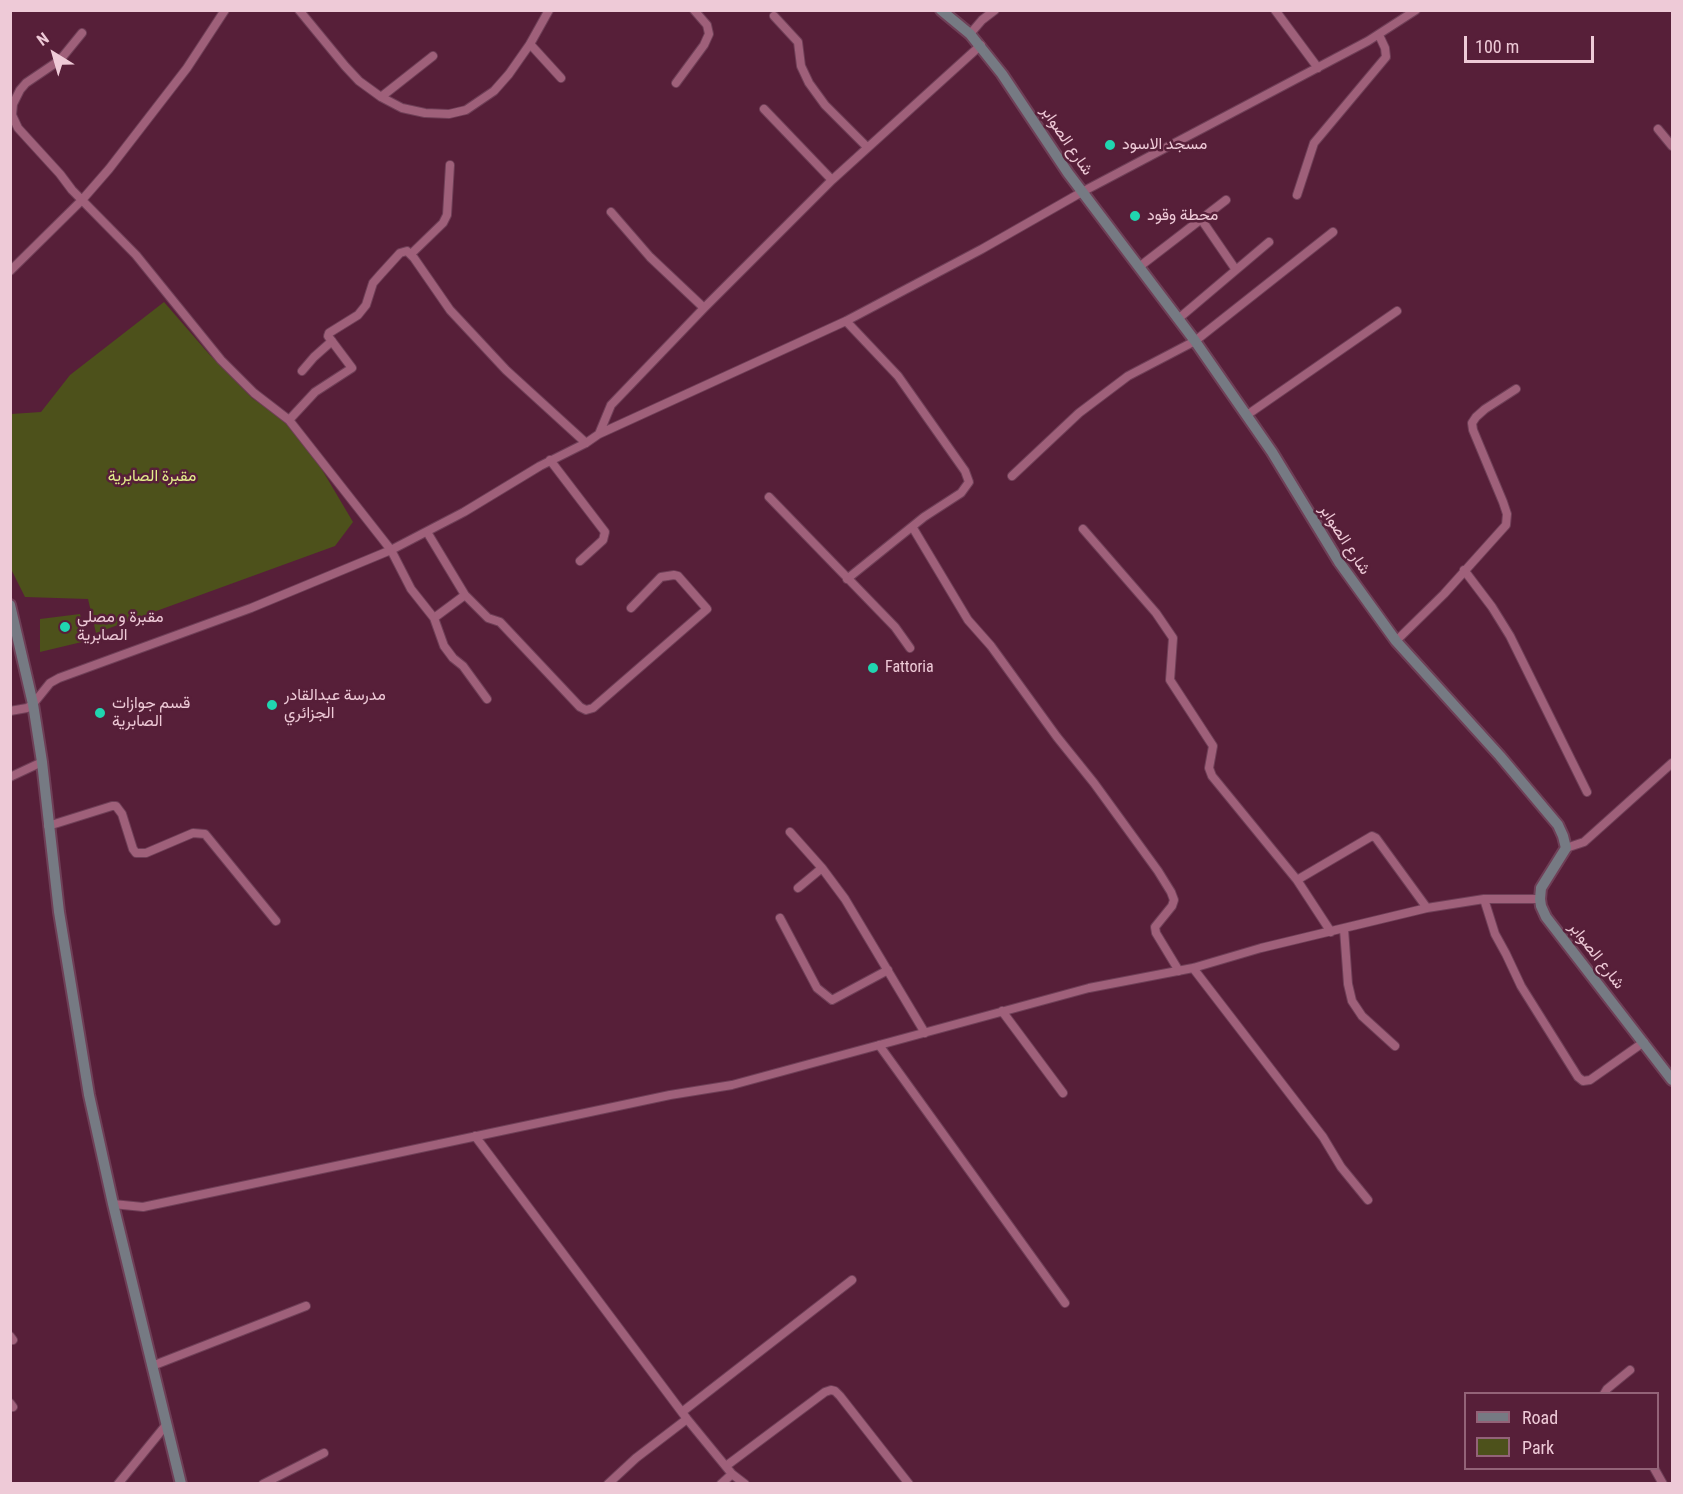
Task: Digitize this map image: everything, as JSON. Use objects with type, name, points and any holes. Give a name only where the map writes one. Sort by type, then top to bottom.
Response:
[{"type":"street","points":[[10,272],[82,200],[109,169],[181,77],[225,10]]},
{"type":"street","points":[[299,10],[359,81],[381,97],[402,108],[425,113],[449,114],[466,110],[494,91],[530,45],[549,10]]},
{"type":"street","points":[[676,83],[704,45],[709,34],[707,25],[694,10]]},
{"type":"street","name":"شارع الصوابر","points":[[941,10],[981,45],[1082,192],[1195,341],[1272,452],[1340,562],[1396,641],[1548,812],[1561,831],[1566,848]]},
{"type":"street","points":[[970,34],[995,10]]},
{"type":"street","points":[[1275,10],[1318,68]]},
{"type":"street","points":[[10,711],[27,708],[33,704],[50,683],[59,678],[251,608],[391,550],[427,532],[599,434],[846,321],[982,249],[1082,192],[1379,35],[1416,10]]},
{"type":"street","points":[[774,16],[798,42],[801,66],[809,83],[825,105],[867,147]]},
{"type":"street","points":[[82,33],[60,60],[26,83],[20,90],[13,104],[12,115],[18,128],[82,200],[151,272],[221,360],[254,393],[289,420],[391,550],[411,589],[434,618],[444,646],[463,666],[487,699]]},
{"type":"street","points":[[1297,195],[1314,143],[1386,57],[1379,35]]},
{"type":"street","points":[[530,45],[561,78]]},
{"type":"street","points":[[599,434],[611,405],[704,308],[832,180],[981,45]]},
{"type":"street","points":[[381,97],[433,56]]},
{"type":"street","points":[[764,109],[832,180]]},
{"type":"street","points":[[1658,129],[1672,146]]},
{"type":"street","points":[[411,254],[443,223],[447,215],[450,165]]},
{"type":"street","points":[[1139,267],[1226,200]]},
{"type":"street","points":[[611,212],[650,257],[704,308]]},
{"type":"street","points":[[1200,219],[1236,270]]},
{"type":"street","points":[[1012,476],[1079,413],[1128,376],[1195,341],[1333,232]]},
{"type":"street","points":[[1178,319],[1269,242]]},
{"type":"street","points":[[289,420],[315,392],[352,368],[328,333],[358,315],[366,305],[374,283],[400,253],[407,251],[450,310],[506,370],[586,443]]},
{"type":"street","points":[[1246,415],[1396,310]]},
{"type":"street","points":[[846,321],[898,376],[968,477],[969,482],[961,493],[847,579]]},
{"type":"street","points":[[302,371],[332,341]]},
{"type":"street","points":[[1396,641],[1429,609],[1506,525],[1507,514],[1472,423],[1485,409],[1516,389]]},
{"type":"street","points":[[550,460],[604,532],[603,540],[580,561]]},
{"type":"street","points":[[770,497],[895,627],[910,648]]},
{"type":"street","points":[[913,528],[968,620],[991,646],[1094,783],[1171,892],[1174,900],[1172,906],[1155,927],[1156,933],[1179,971]]},
{"type":"street","points":[[1083,529],[1156,613],[1173,638],[1170,680],[1213,746],[1209,768],[1212,776],[1297,880],[1331,932]]},
{"type":"street","points":[[427,532],[465,595],[488,618],[500,622],[579,707],[586,710],[593,708],[706,609],[678,576],[674,575],[661,577],[631,608]]},
{"type":"street","points":[[1464,570],[1492,607],[1510,636],[1587,792]]},
{"type":"street","points":[[434,618],[465,595]]},
{"type":"street","points":[[10,605],[33,704],[59,912],[87,1085],[113,1204],[181,1484]]},
{"type":"street","points":[[10,777],[42,762]]},
{"type":"street","points":[[113,1204],[143,1207],[670,1095],[732,1085],[1089,988],[1193,968],[1261,948],[1427,908],[1484,898],[1540,899],[1545,880],[1566,848],[1584,842],[1672,763]]},
{"type":"street","points":[[48,826],[116,806],[122,814],[136,853],[146,853],[194,833],[206,834],[276,921]]},
{"type":"street","points":[[790,832],[822,868],[845,899],[925,1033]]},
{"type":"street","points":[[1297,880],[1372,836],[1379,842],[1427,908]]},
{"type":"street","points":[[798,888],[822,868]]},
{"type":"street","points":[[1484,898],[1495,934],[1521,986],[1578,1077],[1584,1081],[1590,1080],[1644,1042]]},
{"type":"street","name":"شارع الصوابر","points":[[1540,899],[1546,917],[1672,1080]]},
{"type":"street","points":[[780,918],[817,988],[832,1000],[888,970]]},
{"type":"street","points":[[1344,929],[1348,984],[1352,1001],[1362,1016],[1395,1046]]},
{"type":"street","points":[[1193,968],[1323,1137],[1341,1167],[1368,1200]]},
{"type":"street","points":[[1002,1011],[1063,1093]]},
{"type":"street","points":[[879,1045],[1065,1303]]},
{"type":"street","points":[[475,1136],[685,1416],[732,1474],[745,1484]]},
{"type":"street","points":[[608,1484],[685,1416],[852,1280]]},
{"type":"street","points":[[152,1366],[306,1306]]},
{"type":"street","points":[[1605,1392],[1630,1370]]},
{"type":"street","points":[[726,1466],[825,1392],[835,1390],[909,1484]]},
{"type":"street","points":[[118,1484],[166,1425]]},
{"type":"street","points":[[263,1484],[324,1453]]},
{"type":"street","points":[[1655,1470],[1663,1484]]},
{"type":"street","points":[[721,1484],[732,1474]]},
{"type":"green space","name":"مقبرة الصابرية","points":[[164,302],[209,354],[252,398],[298,429],[353,522],[335,546],[96,633],[88,599],[25,597],[11,569],[11,414],[41,412],[70,375]]},
{"type":"green space","points":[[80,614],[86,641],[40,652],[40,619]]},
{"type":"place","name":"مسجد الاسود","points":[[1110,145]]},
{"type":"place","name":"محطة وقود","points":[[1135,216]]},
{"type":"place","name":"مقبرة و مصلى الصابرية","points":[[65,627]]},
{"type":"place","name":"Fattoria","points":[[873,668]]},
{"type":"place","name":"مدرسة عبدالقادر الجزائري","points":[[272,705]]},
{"type":"place","name":"قسم جوازات الصابرية","points":[[100,713]]}]
